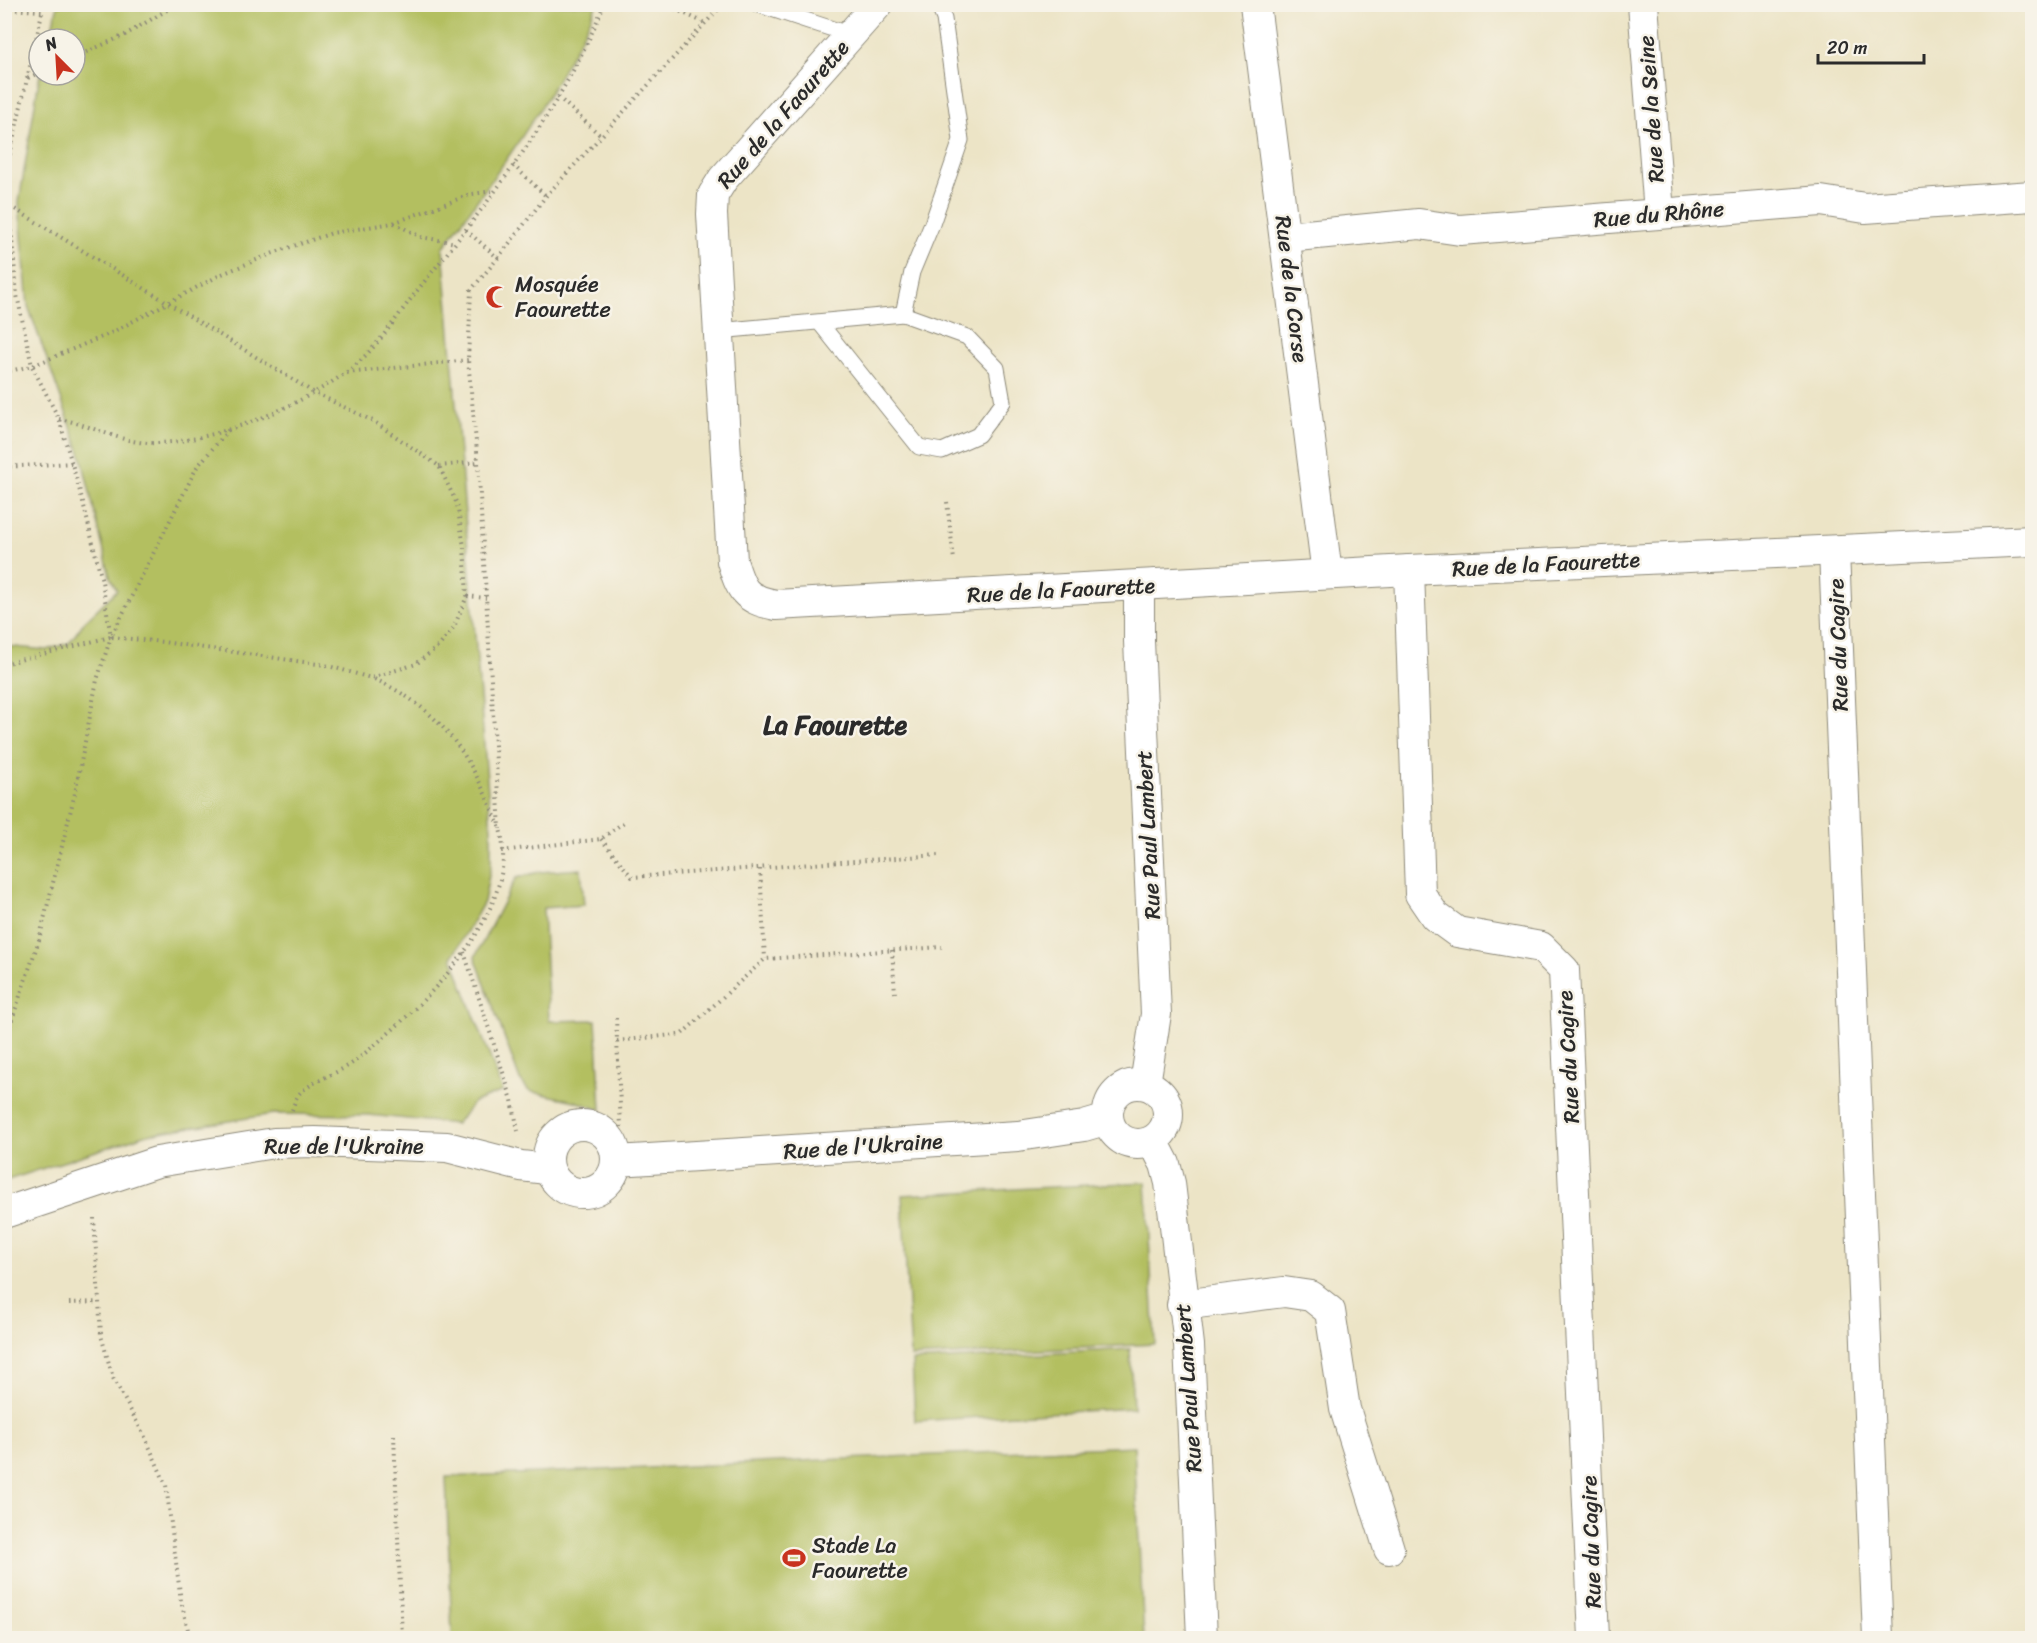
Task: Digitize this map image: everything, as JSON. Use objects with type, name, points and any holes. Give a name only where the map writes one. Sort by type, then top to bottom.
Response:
[{"type":"street","name":"Rue de la Faourette","points":[[878,4],[723,179],[713,195],[711,214],[732,561],[739,584],[747,595],[760,602],[776,605],[1327,574],[2032,541]]},
{"type":"street","name":"Rue de la Corse","points":[[1255,4],[1327,574]]},
{"type":"street","name":"Rue de la Seine","points":[[1643,4],[1659,213]]},
{"type":"street","name":"Rue du Rhône","points":[[1286,237],[1419,224],[1460,230],[1821,201],[1865,208],[2032,196]]},
{"type":"street","name":"Rue du Cagire","points":[[1834,551],[1878,1638]]},
{"type":"street","name":"Rue du Cagire","points":[[1409,570],[1420,894],[1435,916],[1457,932],[1541,947],[1564,970],[1594,1638]]},
{"type":"street","name":"Rue Paul Lambert","points":[[1139,586],[1139,641],[1156,1014],[1145,1084]]},
{"type":"street","points":[[1131,1084],[1145,1084],[1156,1089],[1164,1097],[1169,1110],[1168,1122],[1162,1133],[1153,1141],[1139,1145],[1124,1141],[1113,1132],[1108,1119],[1111,1099],[1120,1089],[1131,1084]]},
{"type":"street","name":"Rue de l'Ukraine","points":[[617,1161],[1018,1136],[1084,1126],[1108,1119]]},
{"type":"street","points":[[584,1125],[601,1130],[611,1141],[617,1161],[613,1175],[605,1186],[583,1195],[556,1184],[548,1169],[552,1141],[565,1128],[584,1125]]},
{"type":"street","name":"Rue Paul Lambert","points":[[1153,1141],[1165,1164],[1170,1183],[1182,1305],[1189,1345],[1202,1638]]},
{"type":"street","name":"Rue de l'Ukraine","points":[[4,1212],[157,1162],[224,1150],[286,1143],[447,1147],[521,1166],[548,1169]]},
{"type":"street","points":[[1182,1305],[1284,1292],[1311,1296],[1330,1311],[1345,1409],[1389,1549]]},
{"type":"lane","points":[[756,4],[851,35]]},
{"type":"lane","points":[[903,314],[912,272],[932,224],[961,140],[944,19],[938,4]]},
{"type":"lane","points":[[718,331],[903,314],[967,337],[997,368],[1003,402],[978,435],[942,451],[919,447],[819,322]]},
{"type":"path","points":[[38,27],[44,4]]},
{"type":"path","points":[[87,52],[125,35],[177,4]]},
{"type":"path","points":[[58,419],[85,423],[119,439],[157,443],[202,438],[266,415],[346,373],[379,339],[495,191],[558,97],[590,40],[604,4]]},
{"type":"path","points":[[664,4],[707,24]]},
{"type":"path","points":[[286,1143],[287,1122],[300,1094],[352,1064],[387,1035],[450,974],[481,925],[500,879],[502,851],[478,462],[468,360],[471,290],[546,196],[723,4]]},
{"type":"path","points":[[4,9],[42,11]]},
{"type":"path","points":[[27,78],[5,172],[17,296],[32,366],[58,419],[72,463],[102,581],[111,637]]},
{"type":"path","points":[[558,97],[601,136]]},
{"type":"path","points":[[513,165],[546,196]]},
{"type":"path","points":[[4,372],[32,366],[109,334],[222,274],[276,252],[332,233],[393,223],[472,194],[495,191]]},
{"type":"path","points":[[10,206],[313,392],[373,421],[439,465],[457,504],[464,547],[467,596],[454,627],[440,645],[416,664],[371,678]]},
{"type":"path","points":[[393,223],[421,237],[456,243]]},
{"type":"path","points":[[466,230],[498,258]]},
{"type":"path","points":[[346,373],[468,360]]},
{"type":"path","points":[[4,1043],[39,940],[75,793],[97,680],[111,637],[198,467],[231,427]]},
{"type":"path","points":[[439,465],[478,462]]},
{"type":"path","points":[[4,467],[72,463]]},
{"type":"path","points":[[947,502],[954,560]]},
{"type":"path","points":[[467,596],[486,598]]},
{"type":"path","points":[[4,664],[111,637],[325,665],[371,678],[396,689],[438,721],[470,761],[500,829]]},
{"type":"path","points":[[502,851],[601,839],[624,822]]},
{"type":"path","points":[[601,839],[632,876],[938,855]]},
{"type":"path","points":[[760,869],[765,959]]},
{"type":"path","points":[[618,1041],[682,1034],[765,959],[942,947]]},
{"type":"path","points":[[892,950],[895,993]]},
{"type":"path","points":[[464,951],[512,1100],[518,1138]]},
{"type":"path","points":[[616,1018],[621,1128]]},
{"type":"path","points":[[83,1187],[96,1225],[101,1335],[113,1378],[145,1437],[166,1485],[181,1601],[190,1638]]},
{"type":"path","points":[[69,1304],[99,1302]]},
{"type":"path","points":[[394,1435],[402,1638]]},
{"type":"green space","points":[[58,5],[596,5],[581,38],[550,93],[506,161],[443,248],[491,828],[491,865],[484,902],[452,957],[503,1091],[474,1102],[456,1124],[369,1115],[273,1114],[148,1134],[5,1181],[5,646],[46,650],[69,643],[85,621],[117,590],[110,577],[81,455],[28,306],[19,202],[38,87],[87,87],[87,27],[52,27]]},
{"type":"green space","points":[[581,869],[584,905],[543,908],[549,1021],[596,1020],[601,1110],[575,1101],[529,1091],[520,1080],[475,957],[516,878],[539,872]]},
{"type":"green space","points":[[1146,1182],[1155,1344],[911,1357],[902,1195]]},
{"type":"green space","points":[[1130,1349],[1133,1408],[915,1421],[912,1361]]},
{"type":"green space","name":"Stade La Faourette","points":[[1134,1446],[1144,1638],[452,1638],[446,1477]]},
{"type":"place","name":"Mosquée Faourette","points":[[497,297]]},
{"type":"place","name":"Stade La Faourette","points":[[794,1558]]},
{"type":"district","name":"La Faourette","points":[[835,725]]}]
